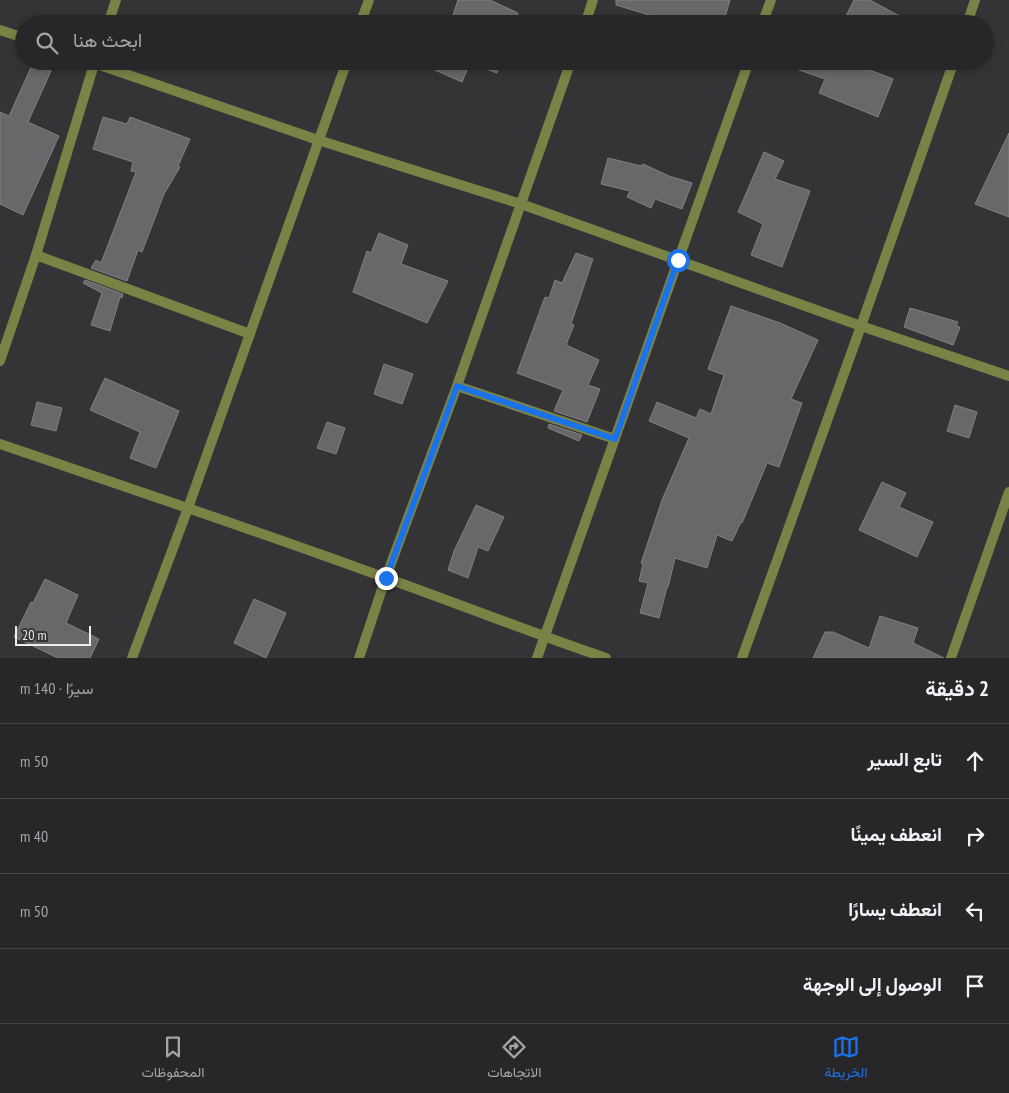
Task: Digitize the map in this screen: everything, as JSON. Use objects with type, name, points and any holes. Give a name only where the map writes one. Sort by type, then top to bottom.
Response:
[{"type":"street","points":[[111,15],[116,0]]},
{"type":"street","points":[[363,15],[369,0]]},
{"type":"street","points":[[588,15],[593,0]]},
{"type":"street","points":[[765,15],[771,0]]},
{"type":"street","points":[[970,15],[976,0]]},
{"type":"street","points":[[0,30],[15,35]]},
{"type":"street","points":[[0,361],[36,255],[90,70]]},
{"type":"street","points":[[115,70],[318,140],[521,204],[861,326],[1009,376]]},
{"type":"street","points":[[132,658],[188,508],[344,70]]},
{"type":"street","points":[[359,658],[568,70]]},
{"type":"street","points":[[537,658],[746,70]]},
{"type":"street","points":[[742,658],[951,70]]},
{"type":"street","points":[[36,255],[250,334]]},
{"type":"street","points":[[457,386],[615,439]]},
{"type":"street","points":[[0,444],[188,508],[606,658]]},
{"type":"street","points":[[951,658],[1009,492]]},
{"type":"building","points":[[458,0],[490,0],[518,13],[517,15],[453,15]]},
{"type":"building","points":[[616,0],[730,0],[726,15],[649,15],[616,5]]},
{"type":"building","points":[[854,0],[870,0],[898,15],[846,15]]},
{"type":"building","points":[[30,70],[51,71],[28,122],[59,136],[23,215],[0,204],[0,112],[9,116]]},
{"type":"building","points":[[435,70],[467,70],[462,82]]},
{"type":"building","points":[[799,70],[870,70],[893,79],[878,117],[819,93],[825,79]]},
{"type":"building","points":[[103,117],[127,124],[130,117],[190,139],[178,166],[180,167],[164,194],[142,252],[138,250],[127,281],[91,268],[96,260],[101,263],[136,172],[131,171],[133,162],[93,149]]},
{"type":"building","points":[[1009,133],[1009,217],[975,204]]},
{"type":"building","points":[[764,152],[784,161],[775,179],[810,191],[782,267],[751,255],[763,224],[738,212]]},
{"type":"building","points":[[608,158],[641,166],[643,164],[669,176],[692,183],[682,209],[655,199],[651,208],[627,197],[630,191],[601,184]]},
{"type":"building","points":[[379,233],[408,245],[401,264],[448,281],[427,323],[353,292],[367,251],[371,253]]},
{"type":"building","points":[[576,253],[593,259],[571,324],[574,325],[566,345],[599,360],[588,385],[600,389],[587,422],[554,411],[563,390],[517,373],[545,297],[549,298],[555,280],[562,283]]},
{"type":"building","points":[[85,280],[123,294],[122,298],[120,297],[110,331],[91,325],[102,293],[83,283]]},
{"type":"building","points":[[731,306],[780,323],[818,340],[791,399],[802,403],[779,467],[767,463],[742,523],[732,541],[717,535],[707,568],[675,558],[659,618],[640,613],[648,583],[639,581],[643,564],[641,563],[662,500],[689,438],[649,421],[657,402],[696,418],[700,409],[711,414],[724,375],[708,369]]},
{"type":"building","points":[[910,308],[958,322],[956,326],[960,327],[953,345],[904,327]]},
{"type":"building","points":[[384,364],[413,374],[402,404],[374,394]]},
{"type":"building","points":[[105,378],[179,411],[156,468],[130,458],[140,432],[90,410]]},
{"type":"building","points":[[37,402],[62,408],[56,431],[31,425]]},
{"type":"building","points":[[955,405],[977,412],[969,438],[947,431]]},
{"type":"building","points":[[327,422],[345,428],[336,454],[317,448]]},
{"type":"building","points":[[549,424],[582,435],[579,441],[548,428]]},
{"type":"building","points":[[882,482],[906,493],[899,507],[933,522],[917,557],[859,530]]},
{"type":"building","points":[[476,505],[504,517],[488,551],[478,547],[468,578],[448,570],[454,551]]},
{"type":"building","points":[[45,579],[78,595],[66,623],[99,639],[90,658],[58,658],[14,637],[31,602],[33,603]]},
{"type":"building","points":[[254,599],[286,613],[266,658],[234,643]]},
{"type":"building","points":[[880,616],[918,628],[913,643],[944,658],[813,658],[825,632],[833,632],[869,648]]},
{"type":"route","points":[[386,578],[457,386],[615,439],[678,260]]}]
